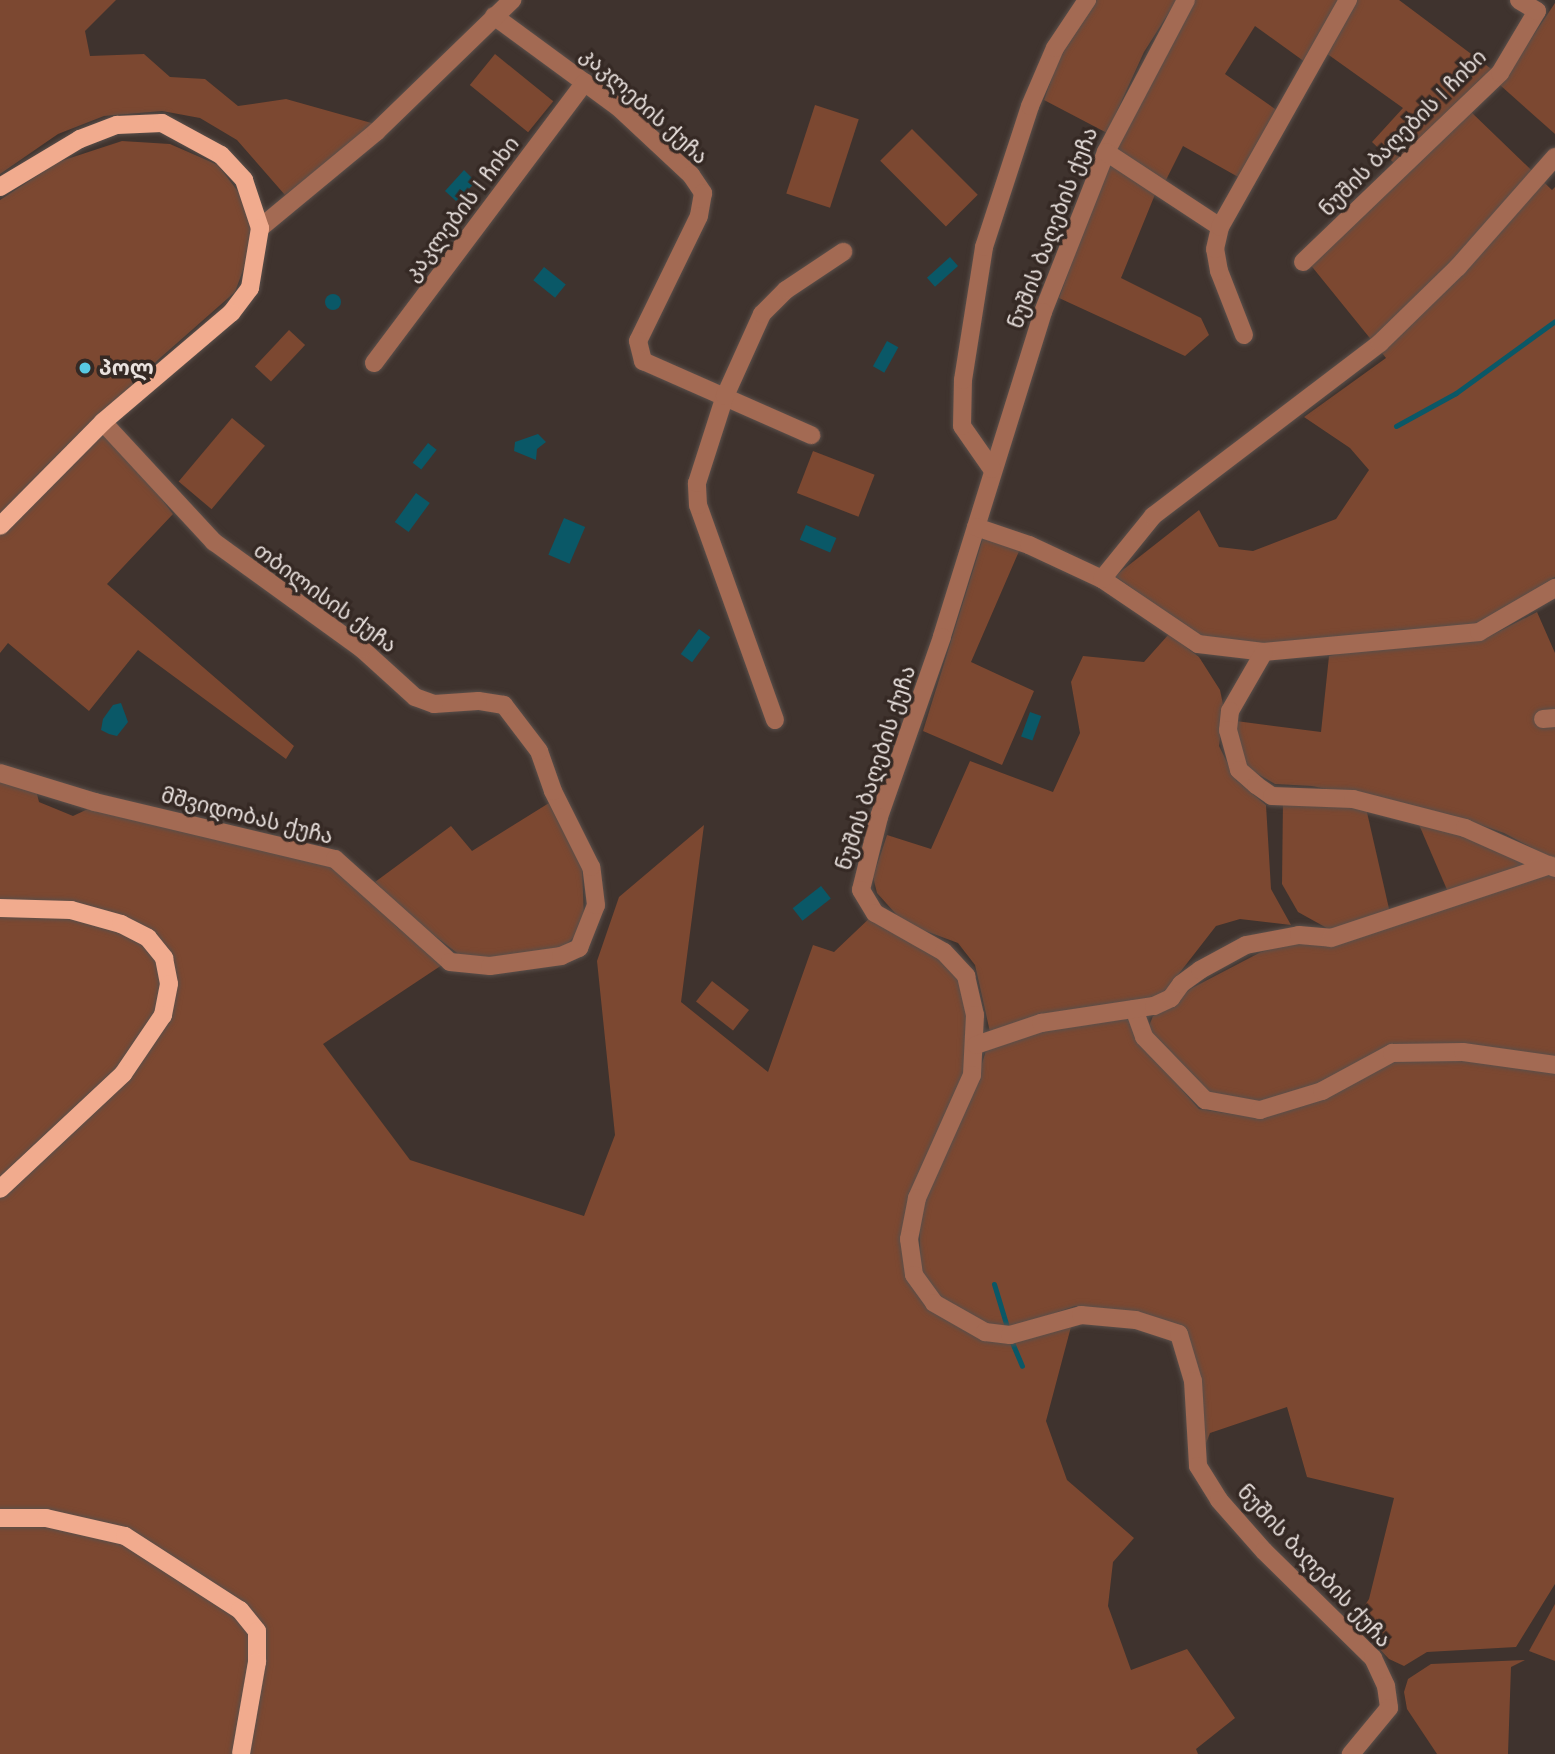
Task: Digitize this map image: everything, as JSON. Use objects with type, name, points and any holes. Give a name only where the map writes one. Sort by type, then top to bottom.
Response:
[{"type":"main road","points":[[0,187],[80,139],[117,125],[162,123],[221,155],[244,180],[260,228],[250,288],[231,313],[103,422],[0,526]]},
{"type":"main road","points":[[0,908],[71,910],[121,924],[148,938],[164,958],[169,984],[163,1015],[123,1074],[0,1189]]},
{"type":"main road","points":[[0,1518],[46,1518],[125,1536],[240,1610],[257,1631],[257,1662],[241,1754]]},
{"type":"street","points":[[260,228],[376,132],[512,0]]},
{"type":"street","points":[[992,469],[962,426],[963,380],[984,247],[1030,106],[1055,48],[1087,0]]},
{"type":"street","name":"ნუშის ბაღების ქუჩა","points":[[1186,0],[1106,152],[1044,312],[992,469],[976,527],[879,817],[861,890],[875,914],[944,952],[966,976],[976,1045],[958,1112],[918,1198],[909,1238],[914,1275],[934,1303],[985,1332],[1010,1335],[1080,1315],[1136,1320],[1179,1334],[1193,1381],[1198,1466],[1219,1500],[1264,1552],[1373,1658],[1386,1686],[1389,1708],[1351,1754]]},
{"type":"street","points":[[1244,335],[1219,271],[1215,249],[1220,227],[1348,0]]},
{"type":"street","name":"ნუშის ბაღების I ჩიხი","points":[[1303,262],[1500,73],[1542,6],[1519,0]]},
{"type":"street","name":"კაკლების ქუჩა","points":[[494,16],[585,82],[691,175],[703,193],[699,216],[638,341],[638,354],[661,371],[725,396]]},
{"type":"street","name":"კაკლების I ჩიხი","points":[[374,363],[585,82]]},
{"type":"street","points":[[1106,152],[1220,227]]},
{"type":"street","points":[[1102,579],[1153,516],[1380,343],[1458,267],[1555,157]]},
{"type":"street","points":[[775,720],[698,505],[702,464],[725,396],[766,309],[843,252]]},
{"type":"street","points":[[725,396],[811,435]]},
{"type":"street","name":"თბილისის ქუჩა","points":[[103,422],[214,542],[362,649],[415,697],[442,705],[478,701],[504,705],[539,751],[591,867],[596,905],[579,948],[524,963],[450,962]]},
{"type":"street","points":[[976,527],[1029,545],[1102,579],[1198,644],[1264,652],[1479,632],[1555,588]]},
{"type":"street","points":[[1264,652],[1235,702],[1228,730],[1239,770],[1256,785],[1272,796],[1353,799],[1465,828],[1553,866]]},
{"type":"street","name":"მშვიდობას ქუჩა","points":[[0,773],[95,802],[335,859],[450,962]]},
{"type":"street","points":[[976,1045],[1041,1023],[1134,1009],[1171,998],[1181,984],[1247,945],[1299,935],[1331,938],[1553,866]]},
{"type":"street","points":[[1134,1009],[1144,1037],[1206,1100],[1260,1110],[1322,1091],[1392,1053],[1463,1052],[1555,1065]]},
{"type":"shaded area","points":[[0,0],[116,0],[85,31],[90,56],[144,54],[170,77],[205,79],[238,106],[286,99],[375,124],[285,195],[237,140],[200,118],[162,111],[104,116],[58,134],[0,174]]},
{"type":"shaded area","points":[[1096,0],[1177,0],[1144,52],[1107,133],[1044,100],[1062,49]]},
{"type":"shaded area","points":[[1193,0],[1340,0],[1305,62],[1255,26],[1225,74],[1278,111],[1240,178],[1183,146],[1165,182],[1113,149]]},
{"type":"shaded area","points":[[1355,0],[1399,0],[1494,71],[1395,164],[1372,142],[1403,108],[1326,53]]},
{"type":"shaded area","points":[[1555,3],[1555,134],[1500,85]]},
{"type":"shaded area","points":[[495,54],[553,101],[528,132],[470,85]]},
{"type":"shaded area","points":[[815,105],[859,119],[830,208],[786,193]]},
{"type":"shaded area","points":[[1469,110],[1552,190],[1555,187],[1555,577],[1477,625],[1382,631],[1312,643],[1265,644],[1197,635],[1115,576],[1199,510],[1219,547],[1253,551],[1336,519],[1369,470],[1350,448],[1304,417],[1386,358],[1309,263]]},
{"type":"shaded area","points":[[912,129],[978,195],[946,227],[880,161]]},
{"type":"shaded area","points":[[122,141],[170,144],[218,165],[246,202],[256,235],[235,292],[159,359],[0,517],[0,200],[58,162]]},
{"type":"shaded area","points":[[1110,159],[1156,192],[1121,278],[1201,318],[1209,335],[1185,356],[1059,298]]},
{"type":"shaded area","points":[[289,330],[305,345],[271,382],[255,367]]},
{"type":"shaded area","points":[[232,418],[265,446],[212,509],[179,482]]},
{"type":"shaded area","points":[[103,422],[173,514],[107,584],[294,746],[286,759],[138,650],[89,711],[8,643],[0,653],[0,526]]},
{"type":"shaded area","points":[[813,451],[875,475],[858,517],[797,493]]},
{"type":"shaded area","points":[[984,535],[1020,549],[971,662],[1034,691],[1002,765],[923,731]]},
{"type":"shaded area","points":[[1537,612],[1555,653],[1555,713],[1539,714],[1536,725],[1555,724],[1555,860],[1504,833],[1452,815],[1312,786],[1275,784],[1251,770],[1241,756],[1236,721],[1321,732],[1329,656],[1385,644],[1488,637]]},
{"type":"shaded area","points":[[1169,634],[1199,657],[1220,690],[1224,709],[1219,746],[1236,780],[1266,805],[1271,889],[1291,925],[1240,919],[1216,926],[1160,998],[990,1032],[975,965],[958,943],[904,923],[877,893],[873,877],[887,835],[931,849],[970,761],[1053,792],[1080,733],[1071,682],[1083,656],[1144,662]]},
{"type":"shaded area","points":[[0,779],[36,790],[39,802],[73,816],[90,808],[327,865],[343,875],[398,928],[445,963],[323,1044],[410,1160],[584,1216],[615,1135],[597,961],[619,897],[704,825],[681,1002],[768,1072],[813,945],[834,952],[875,913],[966,976],[976,1045],[909,1238],[934,1303],[985,1332],[1072,1323],[1046,1421],[1067,1480],[1134,1538],[1113,1562],[1108,1606],[1131,1670],[1187,1649],[1235,1718],[1196,1749],[1198,1754],[0,1754]]},
{"type":"shaded area","points":[[1283,800],[1366,808],[1390,913],[1334,932],[1298,912],[1282,884]]},
{"type":"shaded area","points":[[549,803],[582,866],[584,918],[579,932],[566,945],[539,955],[492,960],[461,956],[405,913],[375,882],[451,826],[472,851]]},
{"type":"shaded area","points":[[1417,820],[1462,834],[1537,865],[1448,892]]},
{"type":"shaded area","points":[[1550,871],[1555,874],[1555,1058],[1389,1047],[1322,1084],[1258,1104],[1209,1095],[1153,1037],[1149,1026],[1153,1016],[1192,988],[1261,952]]},
{"type":"shaded area","points":[[712,981],[749,1010],[733,1030],[696,1001]]},
{"type":"shaded area","points":[[1129,1014],[1137,1039],[1199,1109],[1257,1118],[1394,1058],[1459,1056],[1555,1070],[1555,1584],[1516,1647],[1427,1652],[1404,1666],[1389,1659],[1354,1622],[1369,1599],[1394,1498],[1307,1477],[1287,1407],[1210,1433],[1203,1451],[1191,1345],[1136,1313],[1075,1306],[1012,1328],[991,1327],[940,1301],[921,1275],[919,1214],[974,1090],[987,1047],[1040,1027]]},
{"type":"shaded area","points":[[1555,1604],[1555,1661],[1529,1651]]},
{"type":"shaded area","points":[[1525,1660],[1511,1667],[1508,1754],[1437,1754],[1407,1709],[1404,1692],[1408,1679],[1431,1664]]},
{"type":"water","points":[[464,170],[476,182],[456,201],[445,191]]},
{"type":"water","points":[[950,257],[958,266],[935,287],[927,278]]},
{"type":"water","points":[[544,267],[566,285],[555,298],[533,280]]},
{"type":"water","points":[[333,294],[339,296],[339,308],[333,310],[327,308],[325,302],[327,296]]},
{"type":"water","points":[[887,341],[898,347],[884,373],[873,366]]},
{"type":"water","points":[[538,434],[546,442],[537,449],[536,460],[514,451],[515,442]]},
{"type":"water","points":[[428,443],[437,450],[421,469],[413,463]]},
{"type":"water","points":[[416,493],[430,503],[409,532],[395,522]]},
{"type":"water","points":[[564,518],[585,527],[570,564],[548,555]]},
{"type":"water","points":[[806,525],[836,538],[830,553],[800,540]]},
{"type":"water","points":[[699,629],[710,637],[692,662],[681,654]]},
{"type":"water","points":[[121,703],[128,722],[117,736],[101,730],[103,719],[113,705]]},
{"type":"water","points":[[1030,712],[1041,716],[1032,741],[1021,736]]},
{"type":"water","points":[[821,886],[831,899],[802,921],[793,908]]},
{"type":"waterway","points":[[1396,426],[1456,393],[1555,321]]},
{"type":"waterway","points":[[994,1284],[1008,1330]]},
{"type":"waterway","points":[[1011,1340],[1022,1366]]},
{"type":"place","name":"პოლ","points":[[85,368]]}]
